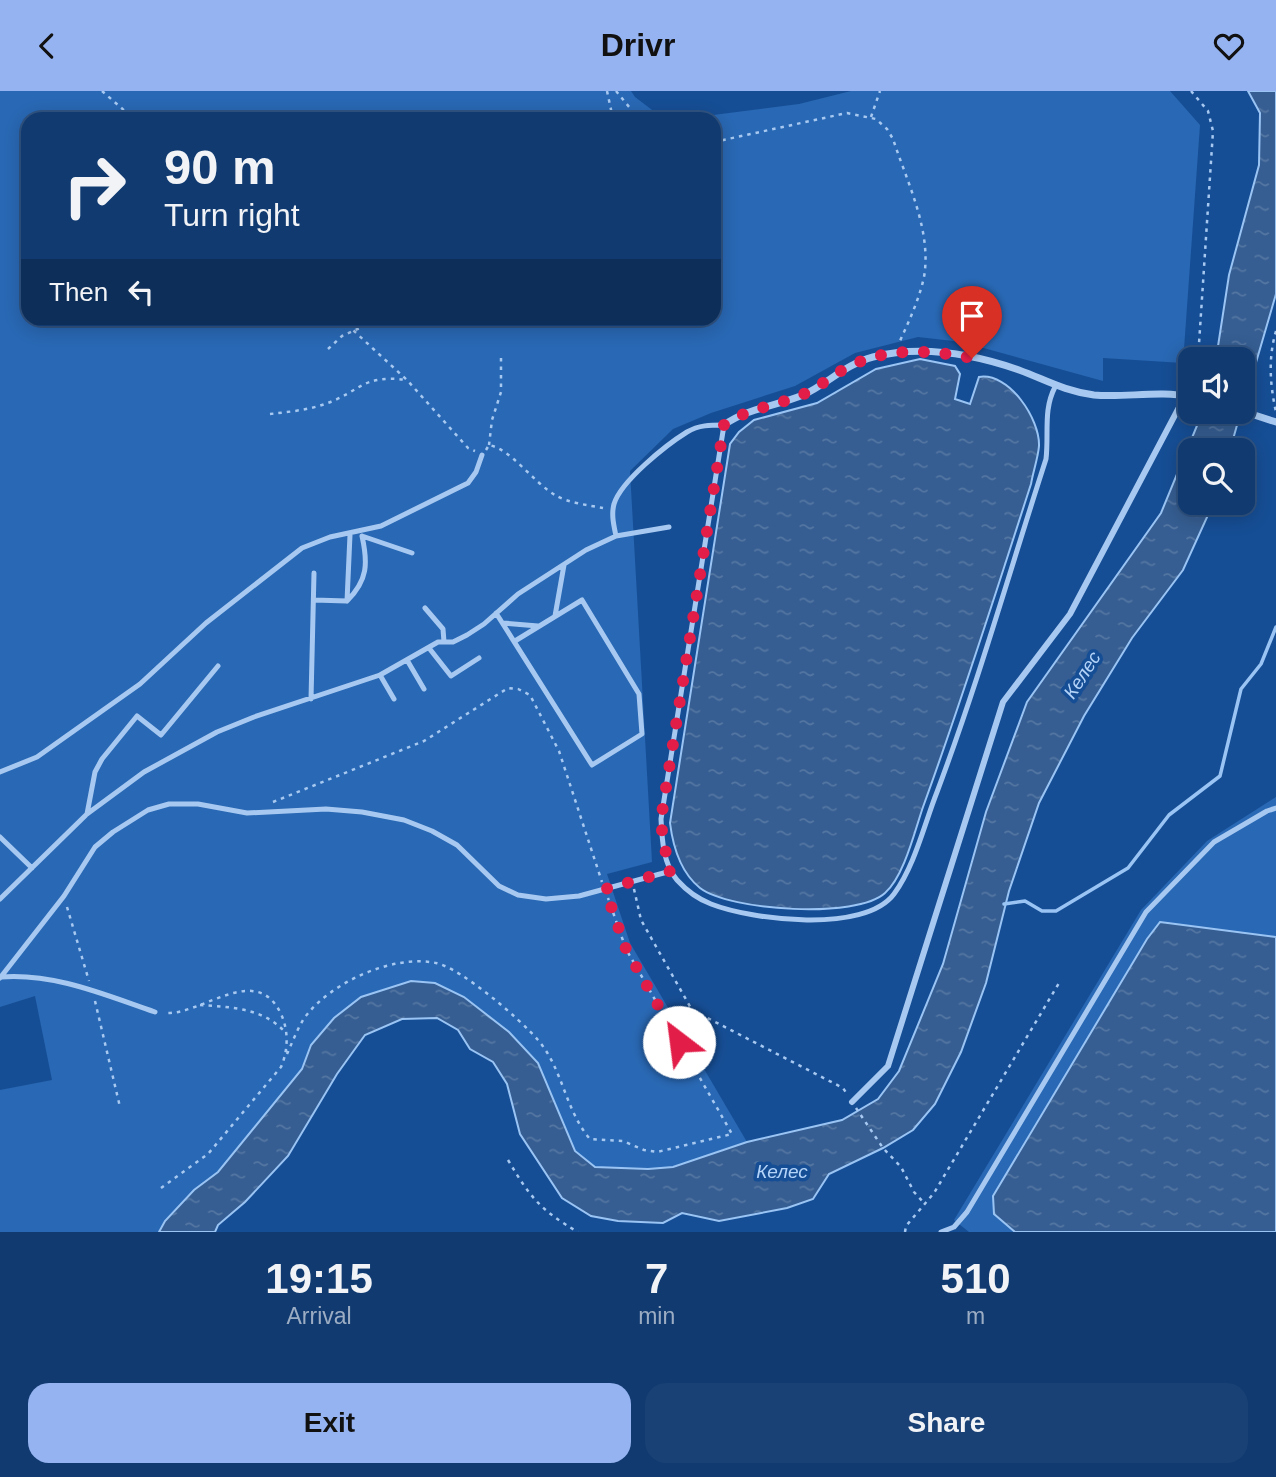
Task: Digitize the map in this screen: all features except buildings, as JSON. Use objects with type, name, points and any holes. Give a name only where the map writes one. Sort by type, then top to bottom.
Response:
[{"type":"street","points":[[724,425],[736,416],[800,396],[848,367],[894,353],[937,352],[972,358],[1019,370],[1055,387],[1094,395],[1178,397]]},
{"type":"street","points":[[852,1101],[888,1066],[1003,702],[1070,614],[1178,414]]},
{"type":"street","points":[[1255,415],[1276,422]]},
{"type":"lane","points":[[616,536],[613,510],[620,490],[658,454],[688,431],[705,425],[724,425],[661,819],[663,842],[671,871],[692,894],[711,904],[753,916],[797,920],[835,919],[866,913],[881,906],[892,896],[905,876],[946,766],[1046,459],[1049,433],[1046,411],[1055,387]]},
{"type":"lane","points":[[0,772],[37,757],[141,684],[206,623],[302,548],[330,537],[356,534],[381,526],[468,483],[476,472],[482,455]]},
{"type":"lane","points":[[0,899],[87,814],[144,772],[216,733],[254,717],[380,675],[438,642],[453,642],[467,635],[518,594],[586,550],[616,536],[669,527]]},
{"type":"lane","points":[[356,534],[412,553]]},
{"type":"lane","points":[[347,601],[356,534]]},
{"type":"lane","points":[[314,600],[347,601],[355,593],[367,561],[356,534]]},
{"type":"lane","points":[[555,616],[564,565]]},
{"type":"lane","points":[[311,699],[314,573]]},
{"type":"lane","points":[[496,613],[592,765],[642,734],[639,694],[582,600],[515,641]]},
{"type":"lane","points":[[425,608],[443,629],[444,642]]},
{"type":"lane","points":[[503,623],[540,626]]},
{"type":"lane","points":[[429,647],[451,676],[479,658]]},
{"type":"lane","points":[[407,660],[424,689]]},
{"type":"lane","points":[[87,814],[95,772],[102,759],[137,716],[161,735],[218,666]]},
{"type":"lane","points":[[380,675],[394,699]]},
{"type":"lane","points":[[1,978],[64,896],[95,847],[148,810],[169,804],[198,804],[247,813],[326,809],[404,820],[457,845],[499,886],[519,895],[546,899],[579,896],[671,871]]},
{"type":"lane","points":[[941,1232],[954,1227],[967,1212],[1146,912],[1214,842],[1276,808]]},
{"type":"lane","points":[[0,837],[32,868]]},
{"type":"lane","points":[[1,978],[23,975],[48,978],[155,1012]]},
{"type":"path","points":[[102,91],[126,112]]},
{"type":"path","points":[[607,91],[612,112]]},
{"type":"path","points":[[616,91],[633,112]]},
{"type":"path","points":[[871,117],[880,91]]},
{"type":"path","points":[[1191,91],[1208,111],[1213,131],[1199,347]]},
{"type":"path","points":[[721,140],[846,113],[871,117],[887,129],[893,139],[922,226],[925,250],[924,275],[918,302],[894,353]]},
{"type":"path","points":[[348,326],[407,380],[468,448],[482,455],[489,445],[492,420],[501,392],[501,357]]},
{"type":"path","points":[[328,349],[342,336],[364,326]]},
{"type":"path","points":[[1276,331],[1272,343],[1270,385],[1276,412]]},
{"type":"path","points":[[270,414],[325,404],[371,380],[386,377],[407,380]]},
{"type":"path","points":[[489,445],[498,447],[558,498],[613,510]]},
{"type":"path","points":[[161,1188],[208,1154],[281,1067],[304,1019],[327,997],[366,972],[393,963],[414,961],[438,963],[461,974],[537,1039],[555,1065],[581,1128],[590,1139],[624,1141],[644,1150],[657,1152],[732,1134],[626,949],[559,751],[530,695],[508,688],[424,741],[272,803]]},
{"type":"path","points":[[633,882],[642,920],[692,1010],[843,1088],[925,1204]]},
{"type":"path","points":[[905,1232],[906,1226],[934,1193],[1059,983]]},
{"type":"path","points":[[155,1012],[170,1013],[238,991],[256,991],[274,1001],[283,1016],[287,1054]]},
{"type":"path","points":[[199,1005],[253,1011],[275,1022],[287,1034]]},
{"type":"path","points":[[508,1160],[528,1193],[552,1217],[578,1232]]},
{"type":"shaded area","points":[[0,91],[631,91],[655,112],[21,112],[21,326],[721,326],[721,114],[799,104],[851,91],[1170,91],[1200,125],[1184,347],[1178,347],[1178,363],[1103,358],[1103,381],[962,342],[918,337],[855,353],[795,386],[711,413],[673,429],[630,471],[652,862],[607,874],[630,943],[747,1142],[673,1167],[595,1167],[575,1151],[538,1063],[509,1032],[464,997],[411,981],[361,997],[311,1045],[302,1069],[218,1172],[194,1190],[165,1221],[159,1232],[0,1232],[0,1090],[52,1080],[35,996],[0,1007]]},
{"type":"shaded area","points":[[1276,797],[1276,1232],[969,1232],[954,1220],[1141,910],[1207,841]]},
{"type":"water","points":[[1248,91],[1276,91],[1276,294],[1255,366],[1255,347],[1218,347],[1229,275],[1259,165],[1260,113]]},
{"type":"water","points":[[920,359],[955,366],[960,374],[955,399],[970,404],[979,377],[990,377],[1001,382],[1021,400],[1028,411],[1038,435],[1039,446],[1031,484],[908,853],[898,876],[885,893],[870,901],[848,906],[822,909],[764,907],[715,896],[700,888],[687,874],[673,841],[670,823],[730,444],[739,432],[754,420],[817,403],[876,369]]},
{"type":"water","name":"Келес","points":[[1198,424],[1237,424],[1233,438],[1192,438]]},
{"type":"water","name":"Келес","points":[[1178,472],[1178,515],[1208,515],[1183,570],[1132,638],[1084,716],[1039,803],[1009,891],[986,983],[961,1052],[935,1104],[913,1130],[829,1174],[813,1199],[787,1208],[719,1221],[682,1213],[663,1223],[618,1221],[591,1216],[562,1198],[520,1134],[507,1084],[493,1062],[470,1049],[458,1030],[437,1018],[402,1019],[365,1035],[337,1074],[288,1156],[245,1202],[218,1225],[215,1232],[159,1232],[165,1221],[194,1190],[218,1172],[302,1069],[311,1045],[334,1018],[361,997],[411,981],[435,983],[464,997],[509,1032],[538,1063],[575,1151],[595,1167],[673,1167],[747,1142],[842,1120],[878,1099],[899,1071],[943,964],[986,812],[1027,702],[1161,513]]},
{"type":"water","points":[[1160,922],[1276,937],[1276,1232],[1015,1232],[994,1214],[993,1196],[1147,939]]},
{"type":"waterway","points":[[1004,904],[1025,901],[1042,911],[1056,911],[1128,868],[1169,815],[1220,776],[1241,689],[1261,664],[1276,627]]},
{"type":"route","points":[[679,1042],[626,949],[605,889],[671,871],[663,842],[661,819],[724,425],[736,416],[800,396],[848,367],[871,358],[906,352],[937,352],[972,358]]}]
